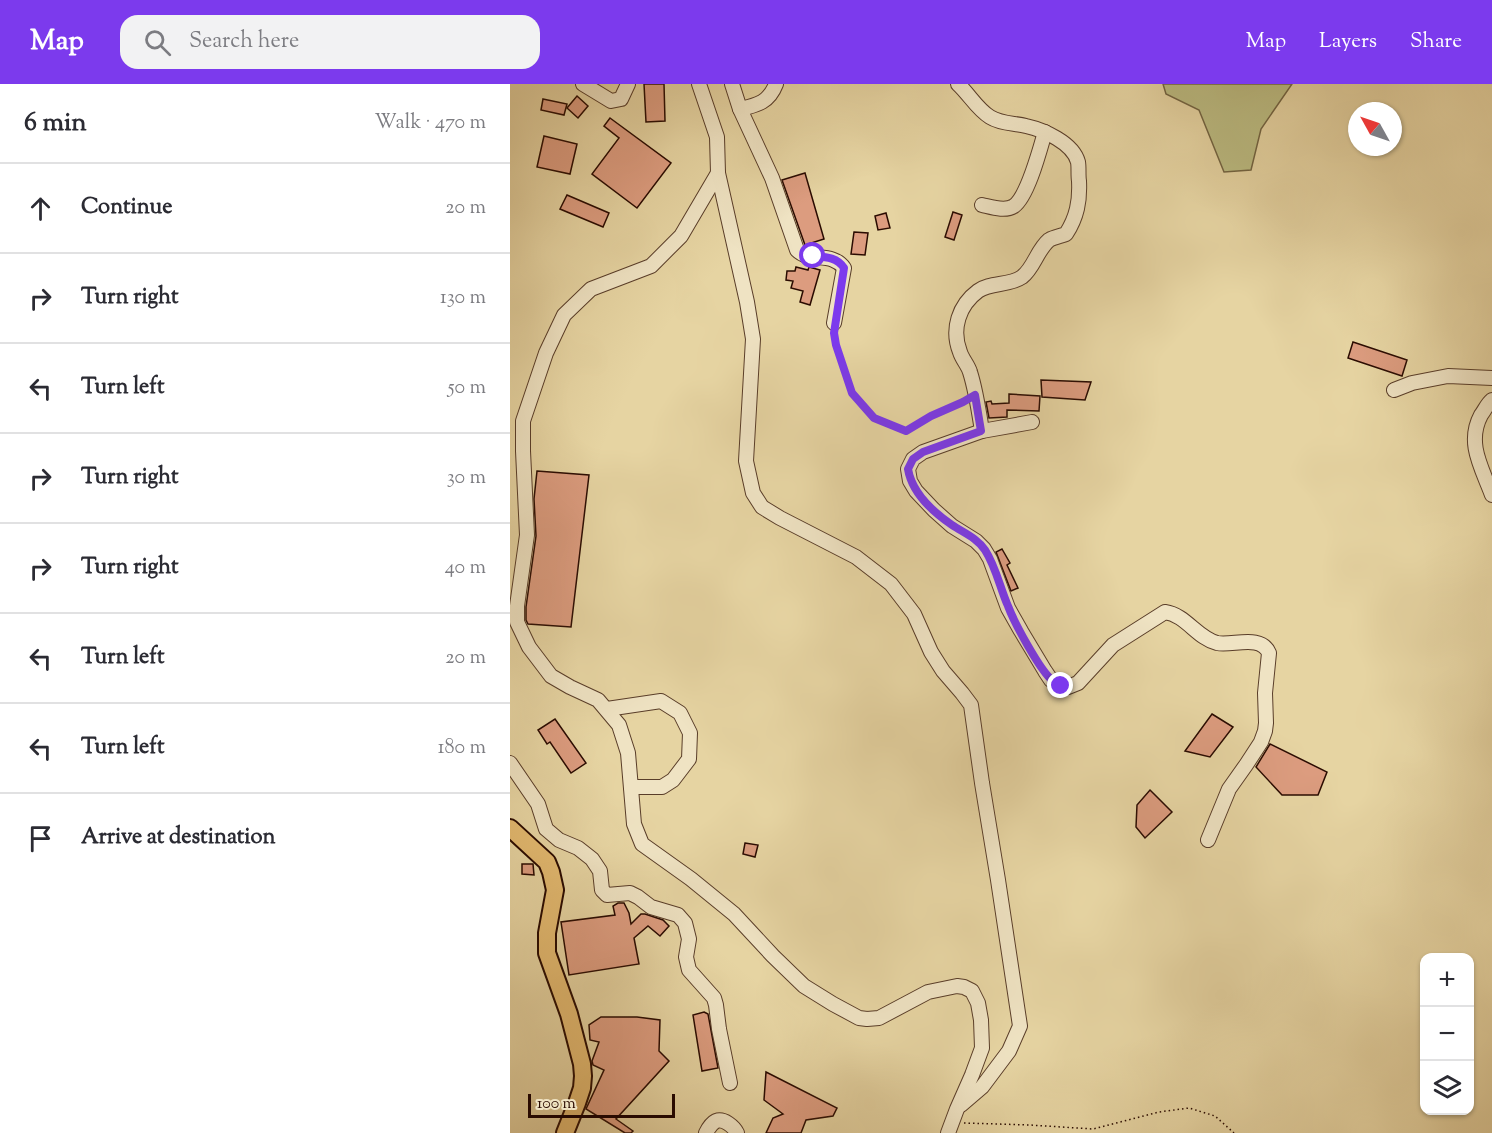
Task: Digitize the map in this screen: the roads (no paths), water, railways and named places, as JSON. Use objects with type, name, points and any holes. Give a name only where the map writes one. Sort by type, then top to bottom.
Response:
[{"type":"main road","points":[[510,828],[547,862],[555,890],[547,933],[547,953],[569,1014],[583,1076],[582,1088],[565,1133]]},
{"type":"street","points":[[583,84],[611,101],[621,99],[628,84]]},
{"type":"street","points":[[699,84],[717,137],[718,173],[753,339],[746,461],[753,493],[762,507],[856,557],[891,584],[914,614],[931,652],[943,671],[971,705],[1020,1026],[1009,1051],[981,1087],[957,1109]]},
{"type":"street","points":[[732,84],[740,109],[772,178],[797,250],[807,256],[834,259],[844,268],[834,323]]},
{"type":"street","points":[[740,109],[760,104],[776,84]]},
{"type":"street","points":[[958,84],[970,95],[978,108],[990,118],[1045,132],[1071,150],[1078,161],[1080,196],[1076,215],[1066,234],[1047,242],[1021,278],[980,289],[969,299],[958,318],[956,330],[960,352],[970,370],[981,431]]},
{"type":"street","points":[[981,205],[1001,209],[1012,207],[1018,201],[1028,184],[1045,132]]},
{"type":"street","points":[[718,173],[681,236],[651,266],[591,289],[564,315],[546,353],[523,421],[527,535],[517,606],[517,622],[530,647],[551,676],[598,700],[619,724],[628,753],[634,824],[642,843],[734,914],[804,986],[833,1004],[867,1019],[879,1018],[928,992],[957,986],[972,991],[978,1003],[981,1020],[982,1048],[950,1128]]},
{"type":"street","points":[[1395,390],[1412,383],[1448,376],[1492,378]]},
{"type":"street","points":[[1492,400],[1476,424],[1474,438],[1475,450],[1492,495]]},
{"type":"street","points":[[1032,422],[981,431],[923,452],[913,459],[908,469],[910,481],[934,510],[984,549],[1008,608],[1035,657],[1051,680],[1064,687],[1072,686],[1092,669],[1113,645],[1165,612],[1180,618],[1203,637],[1212,641],[1221,644],[1257,643],[1267,648],[1269,653],[1265,693],[1266,723],[1261,742],[1229,789],[1208,840]]},
{"type":"street","points":[[607,709],[661,701],[680,713],[690,732],[688,759],[673,780],[662,787],[631,787]]},
{"type":"street","points":[[510,763],[538,804],[546,828],[559,840],[578,848],[592,859],[600,870],[602,890],[607,895],[630,893],[651,907],[678,915],[685,923],[689,939],[686,957],[689,970],[714,998],[730,1083]]},
{"type":"street","points":[[706,1133],[716,1121],[731,1125],[737,1133]]}]
